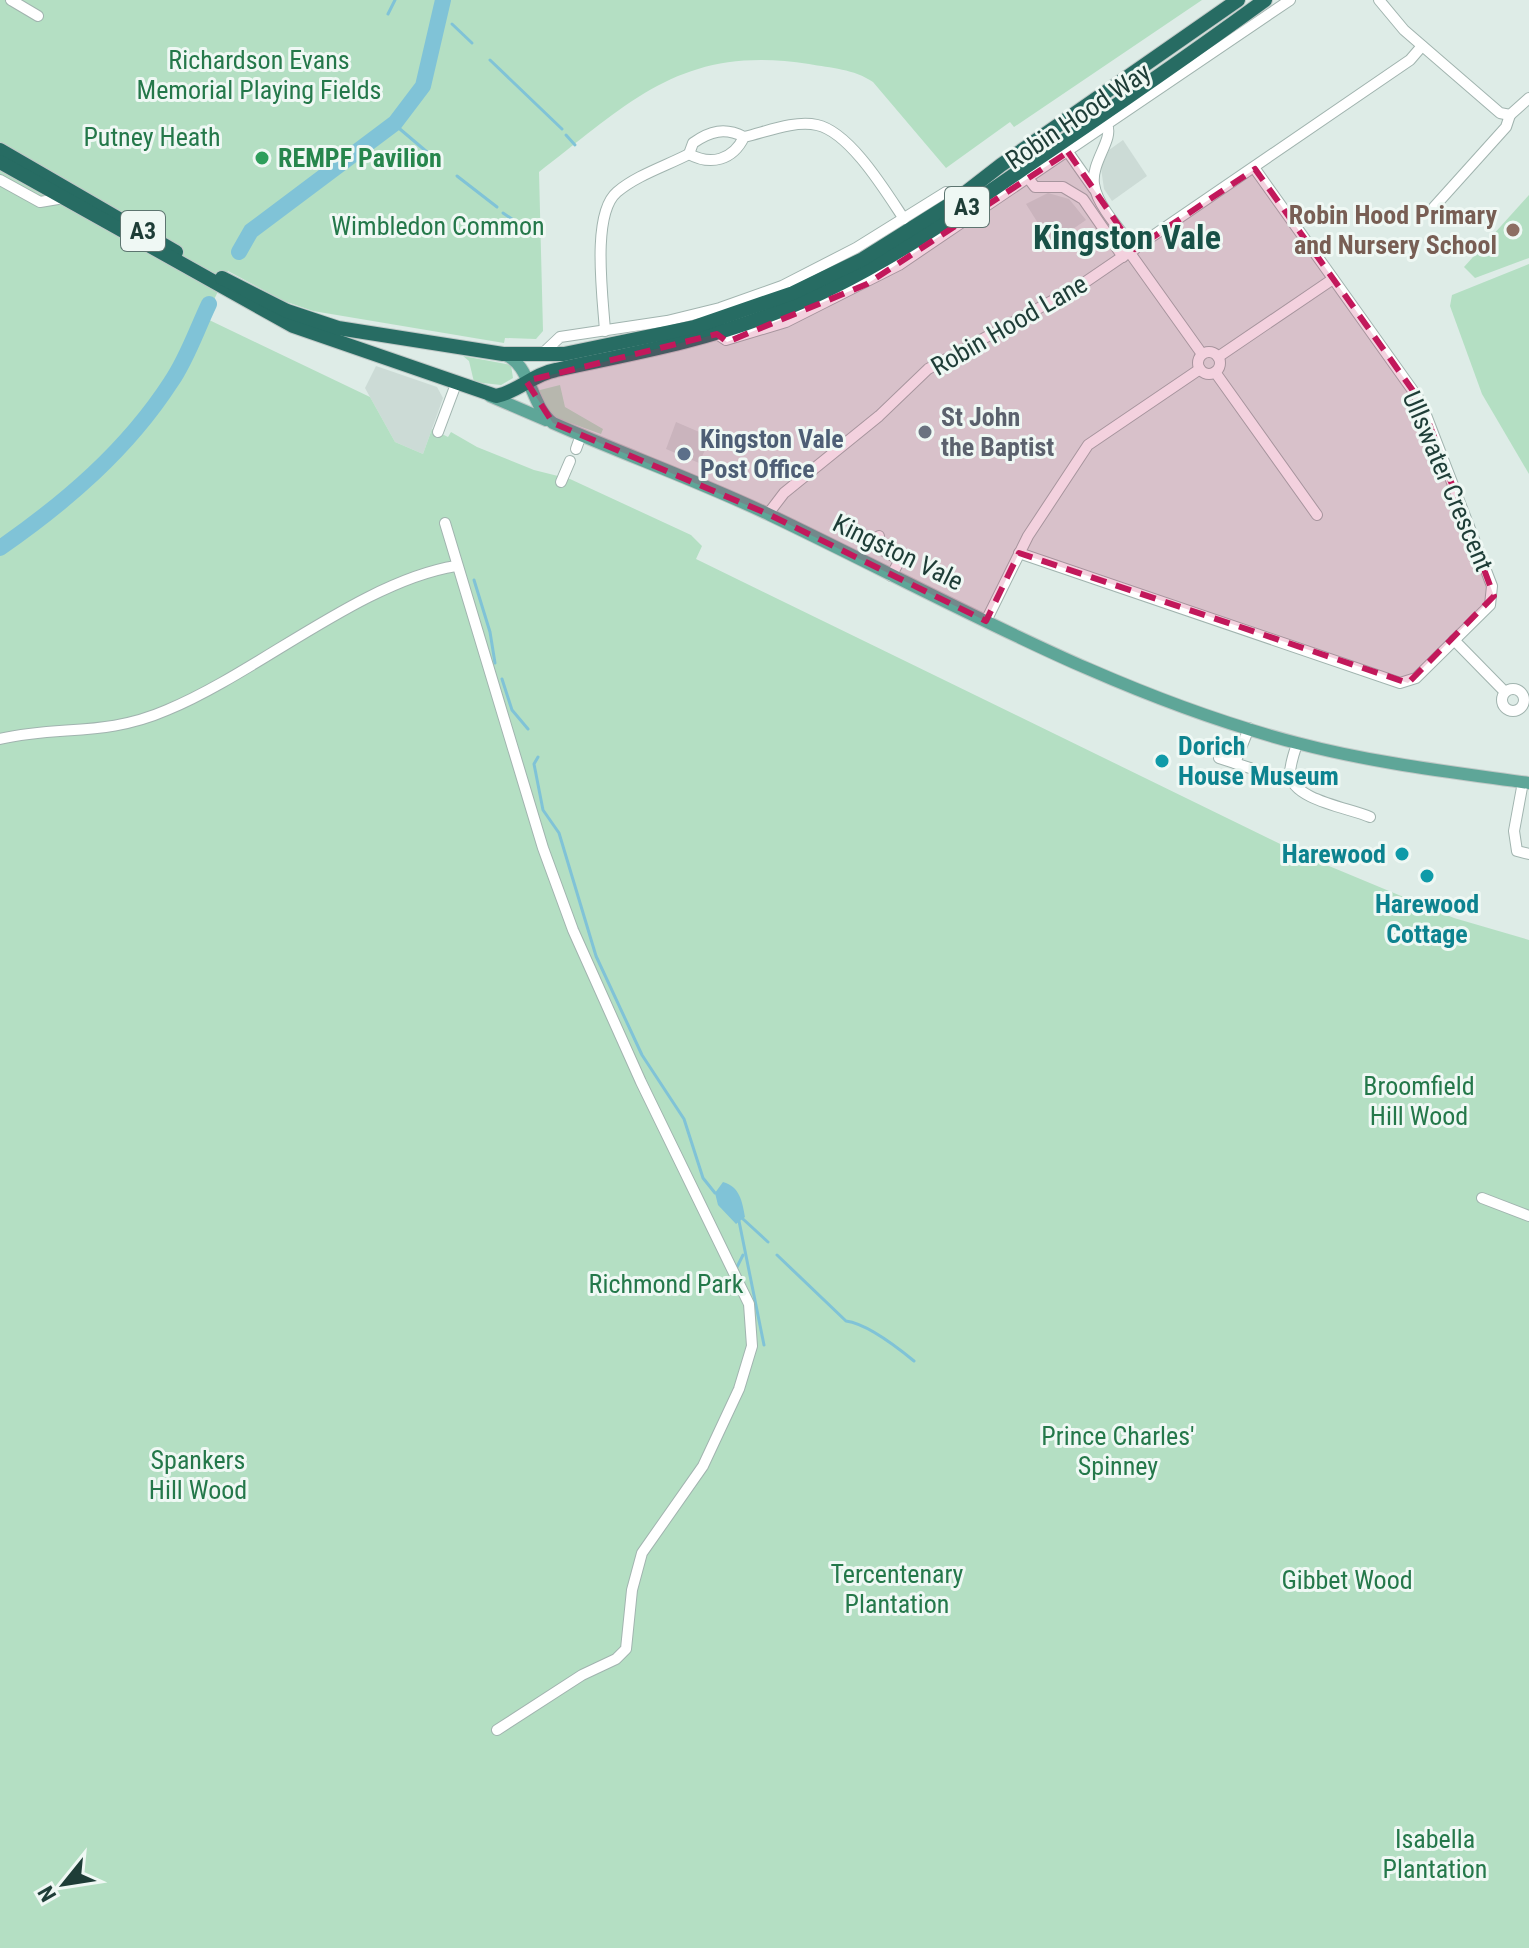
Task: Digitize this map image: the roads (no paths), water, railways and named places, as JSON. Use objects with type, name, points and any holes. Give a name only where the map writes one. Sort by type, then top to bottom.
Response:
[{"type":"highway","name":"Robin Hood Way","points":[[503,354],[541,355],[663,335],[767,304],[863,259],[962,194],[1238,0]]},
{"type":"highway","name":"Robin Hood Way","points":[[526,381],[548,371],[723,337],[822,293],[918,239],[1265,0]]},
{"type":"highway","name":"A3","points":[[0,150],[285,316],[348,330],[503,354]]},
{"type":"highway","name":"A3","points":[[0,162],[285,316],[486,395],[506,393],[526,381]]},
{"type":"main road","points":[[503,354],[516,362],[539,410],[553,423]]},
{"type":"main road","name":"Kingston Vale","points":[[486,395],[768,514],[986,621],[1170,700],[1297,744],[1405,766],[1526,783]]},
{"type":"street","points":[[11,0],[38,16]]},
{"type":"street","name":"Robin Hood Way","points":[[723,337],[786,322],[867,284],[1069,154],[1290,0]]},
{"type":"street","points":[[1379,0],[1422,46],[1500,113],[1510,115]]},
{"type":"street","name":"Robin Hood Lane","points":[[768,514],[784,493],[879,416],[928,369],[1047,306],[1129,253],[1410,60],[1422,46]]},
{"type":"street","points":[[1434,207],[1506,127],[1510,115],[1529,98]]},
{"type":"street","points":[[605,331],[602,237],[608,202],[626,186],[689,154],[693,143],[704,136],[732,131],[744,137],[803,124],[831,131],[853,151],[904,219]]},
{"type":"street","points":[[1096,192],[1096,160],[1109,138],[1107,125]]},
{"type":"street","points":[[689,154],[713,161],[729,156],[744,137]]},
{"type":"street","points":[[1069,154],[1096,192],[1129,253]]},
{"type":"street","name":"Ullswater Crescent","points":[[1019,553],[1400,683],[1416,678],[1490,605],[1494,596],[1492,586],[1421,402],[1255,169]]},
{"type":"street","points":[[0,180],[40,202],[64,198]]},
{"type":"street","points":[[1030,180],[1035,187],[1063,187],[1083,199],[1129,253],[1202,354]]},
{"type":"street","name":"Robin Hood Way","points":[[541,355],[558,338],[677,319],[755,297],[811,273],[950,190],[962,194]]},
{"type":"street","points":[[1218,357],[1333,279]]},
{"type":"street","points":[[1212,352],[1218,357],[1219,366],[1215,372],[1208,374],[1200,369],[1198,363],[1202,354],[1212,352]]},
{"type":"street","points":[[986,621],[1019,553],[1088,445],[1200,369]]},
{"type":"street","points":[[1215,372],[1317,515]]},
{"type":"street","points":[[438,432],[456,384]]},
{"type":"street","points":[[576,449],[581,435]]},
{"type":"street","points":[[561,482],[570,461]]},
{"type":"street","points":[[445,523],[543,848],[573,930],[641,1082],[749,1304],[752,1318],[750,1360],[721,1433],[638,1564],[626,1649],[616,1659],[582,1675],[502,1728]]},
{"type":"street","points":[[879,536],[875,546],[906,559],[891,576]]},
{"type":"street","points":[[0,739],[107,729],[138,722],[196,697],[369,599],[456,566]]},
{"type":"street","points":[[1454,640],[1505,692]]},
{"type":"street","points":[[1235,763],[1249,728]]},
{"type":"street","points":[[1297,744],[1290,772],[1294,786],[1309,796],[1370,817]]},
{"type":"street","points":[[1219,758],[1250,768]]},
{"type":"street","points":[[1526,783],[1514,831],[1517,851],[1529,854]]},
{"type":"street","points":[[1482,1198],[1529,1216]]},
{"type":"water","points":[[723,1182],[737,1191],[741,1200],[745,1217],[736,1224],[718,1205],[715,1193]]},
{"type":"waterway","points":[[388,14],[395,0]]},
{"type":"waterway","points":[[239,252],[251,231],[395,123],[423,86],[443,0]]},
{"type":"waterway","points":[[452,24],[472,43]]},
{"type":"waterway","points":[[490,60],[562,129]]},
{"type":"waterway","points":[[394,124],[440,163]]},
{"type":"waterway","points":[[566,135],[575,145]]},
{"type":"waterway","points":[[457,176],[497,207]]},
{"type":"waterway","points":[[503,213],[531,232]]},
{"type":"waterway","points":[[0,548],[72,493],[135,430],[177,373],[209,304]]},
{"type":"waterway","points":[[474,580],[490,632],[495,663]]},
{"type":"waterway","points":[[502,679],[512,710],[528,729]]},
{"type":"waterway","points":[[538,757],[534,764],[543,810],[559,833],[596,956],[642,1055],[684,1119],[703,1178],[715,1193]]},
{"type":"waterway","points":[[743,1219],[768,1242]]},
{"type":"waterway","points":[[739,1221],[764,1345]]},
{"type":"waterway","points":[[736,1269],[743,1255]]},
{"type":"waterway","points":[[777,1255],[846,1321],[873,1331],[914,1361]]},
{"type":"place","name":"REMPF Pavilion","points":[[262,158]]},
{"type":"place","name":"Robin Hood Primary and Nursery School","points":[[1513,230]]},
{"type":"place","name":"St John the Baptist","points":[[925,432]]},
{"type":"place","name":"Kingston Vale Post Office","points":[[684,454]]},
{"type":"place","name":"Dorich House Museum","points":[[1162,761]]},
{"type":"place","name":"Harewood","points":[[1402,854]]},
{"type":"place","name":"Harewood Cottage","points":[[1427,876]]},
{"type":"district","name":"Kingston Vale","points":[[1127,237]]},
{"type":"park label","name":"Richardson Evans Memorial Playing Fields","points":[[259,75]]},
{"type":"park label","name":"Putney Heath","points":[[152,137]]},
{"type":"park label","name":"Wimbledon Common","points":[[438,226]]},
{"type":"park label","name":"Broomfield Hill Wood","points":[[1419,1101]]},
{"type":"park label","name":"Richmond Park","points":[[666,1284]]},
{"type":"park label","name":"Prince Charles' Spinney","points":[[1118,1451]]},
{"type":"park label","name":"Spankers Hill Wood","points":[[198,1475]]},
{"type":"park label","name":"Gibbet Wood","points":[[1347,1580]]},
{"type":"park label","name":"Tercentenary Plantation","points":[[897,1589]]},
{"type":"park label","name":"Isabella Plantation","points":[[1435,1854]]}]
